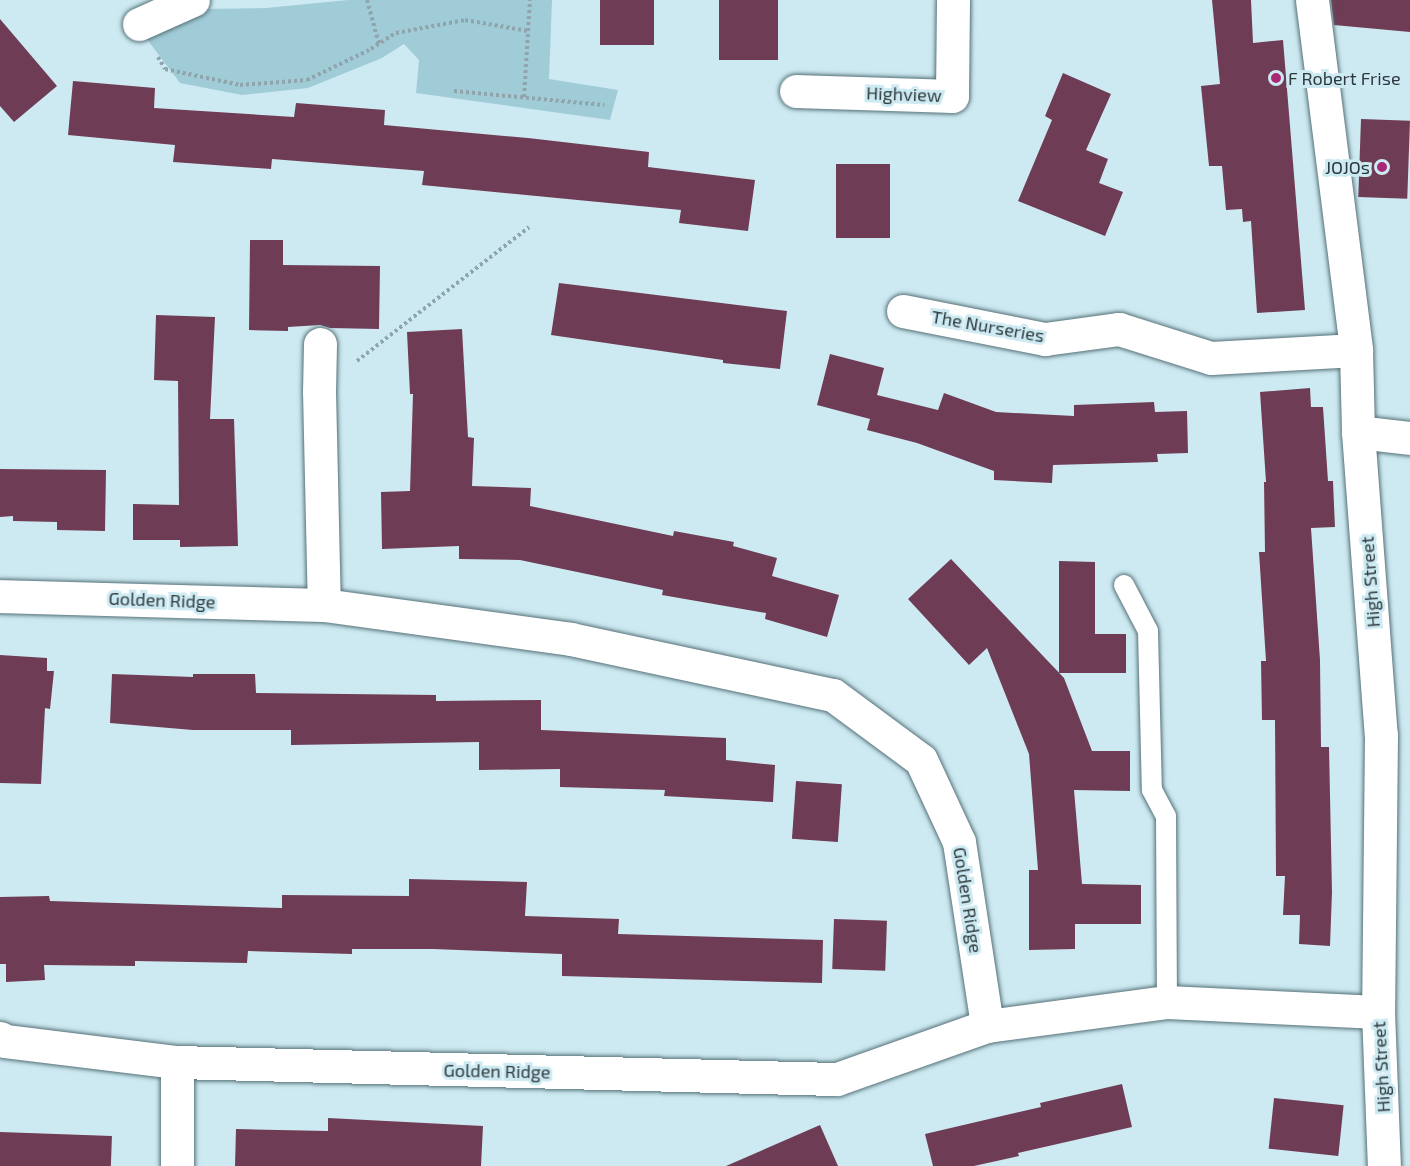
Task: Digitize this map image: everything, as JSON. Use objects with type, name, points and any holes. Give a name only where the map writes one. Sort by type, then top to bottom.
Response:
[{"type":"street","points":[[140,24],[192,0]]},
{"type":"street","name":"Highview","points":[[796,91],[952,96],[953,0]]},
{"type":"street","name":"High Street","points":[[1312,0],[1356,350],[1358,432],[1381,735],[1378,1012],[1384,1166]]},
{"type":"street","name":"The Nurseries","points":[[903,311],[1045,339],[1119,329],[1211,358],[1356,350]]},
{"type":"street","points":[[321,344],[319,391],[324,604]]},
{"type":"street","points":[[1358,432],[1410,438]]},
{"type":"street","name":"Golden Ridge","points":[[0,596],[324,604],[571,639],[833,695],[921,760],[959,842],[987,1026]]},
{"type":"street","name":"Golden Ridge","points":[[0,1038],[5,1041],[177,1062],[837,1079],[987,1026],[1167,1002],[1378,1012]]},
{"type":"street","points":[[177,1062],[177,1166]]},
{"type":"lane","points":[[1124,585],[1148,631],[1152,790],[1166,816],[1167,1002]]},
{"type":"path","points":[[367,0],[379,44]]},
{"type":"path","points":[[524,97],[530,0]]},
{"type":"path","points":[[140,24],[165,69],[240,85],[307,80],[396,33],[465,20],[528,31]]},
{"type":"path","points":[[454,91],[604,105]]},
{"type":"path","points":[[319,391],[529,227]]},
{"type":"shaded area","points":[[348,0],[552,0],[549,79],[618,90],[610,120],[416,93],[419,60],[404,44],[382,58],[308,88],[242,95],[180,83],[143,34],[201,9],[266,8]]},
{"type":"building","points":[[600,0],[654,0],[654,45],[600,45]]},
{"type":"building","points":[[719,0],[778,0],[778,60],[719,60]]},
{"type":"building","points":[[1212,0],[1251,0],[1253,43],[1283,40],[1305,310],[1257,313],[1251,221],[1243,222],[1242,209],[1226,210],[1222,166],[1209,166],[1201,86],[1220,84]]},
{"type":"building","points":[[1331,0],[1410,0],[1410,32],[1334,25]]},
{"type":"building","points":[[0,19],[57,86],[14,122],[0,106]]},
{"type":"building","points":[[1063,73],[1111,94],[1086,150],[1108,159],[1099,183],[1123,192],[1105,236],[1018,201],[1052,120],[1045,116]]},
{"type":"building","points":[[73,81],[155,88],[154,108],[294,117],[296,103],[385,110],[384,125],[649,152],[648,167],[755,180],[748,231],[679,223],[681,210],[422,185],[424,171],[272,159],[271,169],[173,162],[175,145],[68,135]]},
{"type":"building","points":[[1361,119],[1410,121],[1407,199],[1358,197]]},
{"type":"building","points":[[836,164],[890,164],[890,238],[836,238]]},
{"type":"building","points":[[250,240],[283,240],[283,265],[380,266],[379,329],[330,328],[320,325],[288,327],[288,331],[249,330]]},
{"type":"building","points":[[559,283],[787,311],[780,369],[723,363],[723,360],[551,335]]},
{"type":"building","points":[[156,315],[215,317],[210,419],[234,419],[238,546],[180,547],[180,540],[133,540],[133,504],[179,505],[178,381],[154,380]]},
{"type":"building","points":[[462,329],[468,437],[474,438],[472,486],[531,488],[530,506],[673,536],[674,531],[734,542],[733,546],[777,558],[772,576],[839,595],[827,637],[765,619],[766,613],[662,595],[663,590],[520,560],[459,559],[459,546],[382,549],[381,492],[410,491],[413,394],[410,394],[407,332]]},
{"type":"building","points":[[830,354],[884,368],[877,395],[938,410],[944,393],[996,412],[1074,416],[1074,405],[1154,402],[1155,412],[1187,411],[1188,453],[1157,454],[1158,462],[1053,465],[1052,483],[994,480],[994,471],[917,443],[867,430],[870,419],[817,405]]},
{"type":"building","points":[[1310,388],[1311,407],[1323,407],[1328,481],[1333,481],[1335,527],[1311,528],[1320,660],[1321,747],[1329,747],[1332,892],[1330,946],[1299,944],[1300,915],[1283,915],[1285,876],[1276,876],[1275,720],[1262,720],[1261,661],[1266,661],[1259,552],[1265,552],[1264,482],[1266,482],[1260,392]]},
{"type":"building","points":[[0,469],[106,470],[105,531],[57,530],[57,522],[13,521],[13,516],[0,517]]},
{"type":"building","points":[[951,559],[1064,678],[1092,751],[1130,751],[1130,791],[1074,790],[1082,884],[1141,885],[1141,924],[1075,924],[1075,949],[1029,950],[1029,870],[1038,870],[1029,754],[987,648],[969,665],[908,599]]},
{"type":"building","points":[[1059,561],[1095,562],[1095,634],[1126,634],[1126,673],[1059,673]]},
{"type":"building","points":[[0,655],[47,658],[47,671],[54,671],[50,709],[45,708],[41,784],[0,783]]},
{"type":"building","points":[[112,674],[193,677],[193,674],[255,674],[256,693],[436,695],[436,701],[541,700],[541,730],[726,738],[726,760],[775,765],[773,802],[664,796],[665,790],[560,787],[560,769],[479,770],[479,742],[291,745],[291,730],[193,730],[110,723]]},
{"type":"building","points":[[796,781],[842,784],[838,842],[792,839]]},
{"type":"building","points":[[409,879],[527,882],[525,916],[619,919],[618,934],[823,940],[822,983],[562,976],[562,954],[433,949],[352,949],[352,954],[248,951],[247,963],[135,961],[135,966],[44,965],[45,980],[6,982],[6,964],[0,964],[0,897],[49,896],[50,901],[282,908],[282,895],[409,896]]},
{"type":"building","points":[[834,919],[887,921],[885,971],[832,969]]},
{"type":"building","points":[[1122,1084],[1132,1127],[1018,1153],[1019,1156],[974,1166],[933,1166],[925,1134],[1041,1107],[1040,1103]]},
{"type":"building","points":[[1274,1098],[1344,1105],[1338,1156],[1269,1149]]},
{"type":"building","points":[[328,1118],[483,1126],[481,1166],[235,1166],[236,1129],[328,1131]]},
{"type":"building","points":[[820,1125],[838,1166],[726,1166]]},
{"type":"building","points":[[0,1132],[112,1136],[111,1166],[0,1166]]},
{"type":"place","name":"F Robert Frise","points":[[1276,78]]},
{"type":"place","name":"JOJOs","points":[[1382,167]]}]
